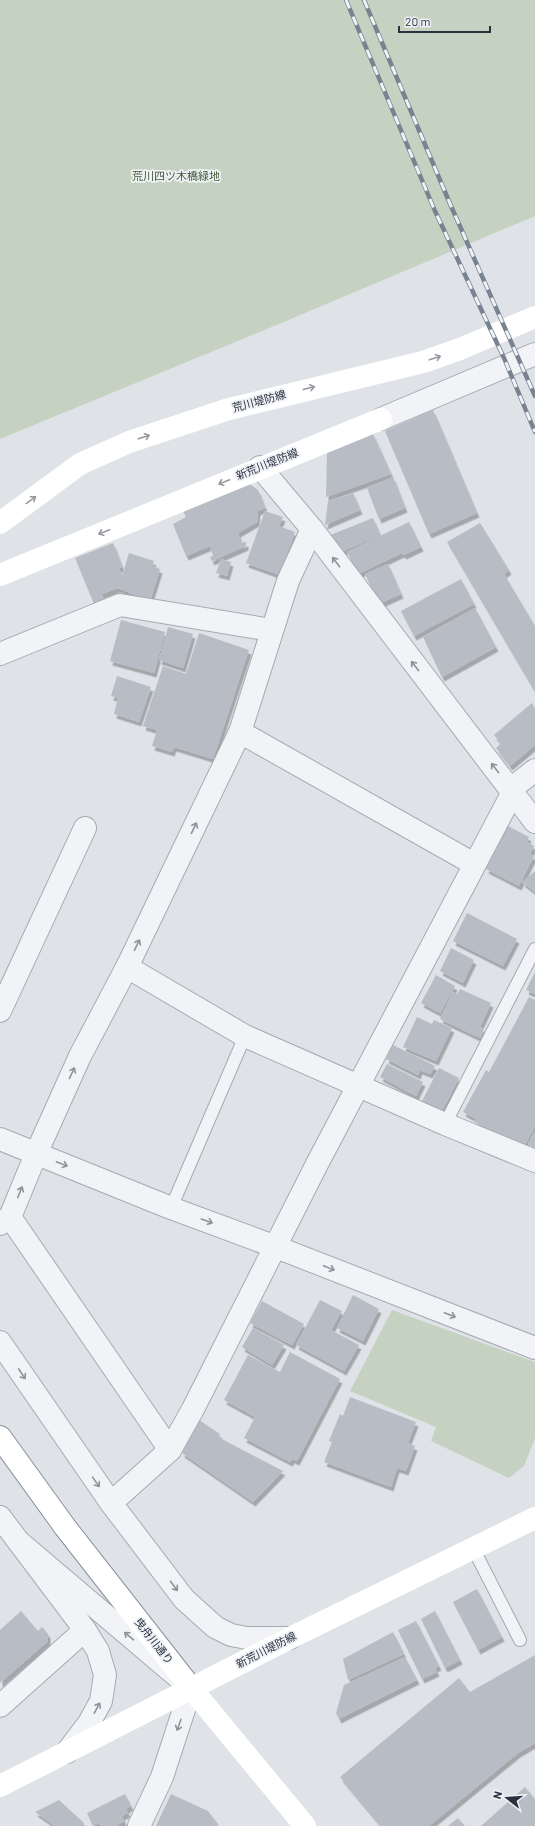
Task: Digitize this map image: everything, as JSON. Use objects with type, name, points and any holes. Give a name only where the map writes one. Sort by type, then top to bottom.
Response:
[{"type":"main road","name":"荒川堤防線","points":[[0,523],[80,464],[129,442],[229,409],[423,362],[460,349],[535,317]]},
{"type":"main road","name":"新荒川堤防線","points":[[0,575],[260,467],[381,419]]},
{"type":"main road","name":"曳舟川通り","points":[[5,1444],[65,1527],[191,1688],[305,1826]]},
{"type":"main road","name":"新荒川堤防線","points":[[0,1786],[290,1638],[535,1518]]},
{"type":"street","name":"新荒川堤防線","points":[[381,419],[535,354]]},
{"type":"street","points":[[260,467],[312,529],[535,822]]},
{"type":"street","points":[[170,1450],[5,1221],[80,1056],[127,967],[240,732],[288,580],[312,529]]},
{"type":"street","points":[[0,654],[4,651],[120,605],[271,630]]},
{"type":"street","points":[[240,732],[474,864]]},
{"type":"street","points":[[111,1503],[170,1450],[193,1409],[358,1086],[512,791],[535,770]]},
{"type":"street","points":[[0,1011],[85,828]]},
{"type":"street","points":[[127,967],[245,1036],[445,1124],[535,1161]]},
{"type":"street","points":[[0,1139],[171,1208],[276,1247],[535,1348]]},
{"type":"street","points":[[0,1342],[111,1503],[184,1599],[215,1627],[232,1635],[247,1638],[290,1638]]},
{"type":"street","points":[[0,1517],[85,1630],[98,1651],[105,1675],[101,1701],[96,1711],[67,1752]]},
{"type":"street","points":[[19,1542],[191,1688],[162,1777],[139,1826]]},
{"type":"street","points":[[0,1706],[85,1630]]},
{"type":"lane","points":[[445,1124],[535,949]]},
{"type":"lane","points":[[171,1208],[245,1036]]},
{"type":"lane","points":[[474,1548],[520,1640]]},
{"type":"green space","name":"荒川四ツ木橋緑地","points":[[0,0],[535,0],[535,216],[0,439]]},
{"type":"green space","points":[[392,1310],[535,1362],[535,1438],[524,1466],[509,1478],[431,1441],[436,1427],[350,1391]]},
{"type":"building","points":[[433,410],[477,513],[429,534],[385,431]]},
{"type":"building","points":[[373,434],[391,474],[326,497],[327,453]]},
{"type":"building","points":[[393,477],[405,508],[379,519],[367,488]]},
{"type":"building","points":[[247,482],[258,490],[265,508],[258,511],[257,522],[238,533],[241,543],[246,542],[246,546],[212,561],[210,557],[213,556],[210,546],[186,556],[173,524],[186,517],[183,511]]},
{"type":"building","points":[[353,493],[360,510],[325,525],[328,501]]},
{"type":"building","points":[[265,511],[283,517],[279,526],[295,532],[279,575],[246,563]]},
{"type":"building","points":[[373,518],[380,535],[341,552],[328,536]]},
{"type":"building","points":[[409,522],[421,547],[404,555],[402,553],[358,574],[347,552]]},
{"type":"building","points":[[480,523],[509,570],[504,574],[535,626],[535,692],[447,542]]},
{"type":"building","points":[[113,543],[122,567],[119,568],[122,576],[129,553],[154,561],[152,566],[160,569],[150,601],[118,588],[102,594],[104,600],[94,604],[75,558]]},
{"type":"building","points":[[221,559],[231,562],[227,576],[216,573]]},
{"type":"building","points":[[388,564],[401,594],[381,603],[377,594],[375,595],[365,574]]},
{"type":"building","points":[[461,579],[474,604],[414,636],[401,611]]},
{"type":"building","points":[[475,608],[496,647],[442,677],[423,637]]},
{"type":"building","points":[[121,620],[165,632],[154,673],[110,661]]},
{"type":"building","points":[[168,627],[193,634],[183,668],[159,660]]},
{"type":"building","points":[[199,633],[249,650],[213,759],[174,747],[172,752],[152,746],[157,730],[143,726],[163,666],[186,674]]},
{"type":"building","points":[[117,676],[151,687],[139,722],[114,714],[118,698],[111,696]]},
{"type":"building","points":[[532,703],[535,709],[535,745],[510,766],[496,748],[501,743],[494,735]]},
{"type":"building","points":[[508,826],[529,837],[527,842],[534,846],[530,854],[534,856],[519,886],[486,869]]},
{"type":"building","points":[[535,871],[535,892],[522,882]]},
{"type":"building","points":[[467,913],[517,939],[503,966],[453,941]]},
{"type":"building","points":[[451,948],[474,960],[463,983],[440,971]]},
{"type":"building","points":[[535,972],[535,994],[526,990]]},
{"type":"building","points":[[436,975],[455,986],[440,1013],[421,1003]]},
{"type":"building","points":[[460,989],[491,1003],[480,1027],[484,1029],[480,1038],[440,1019],[453,992],[457,994]]},
{"type":"building","points":[[529,997],[535,1000],[535,1126],[525,1145],[474,1122],[476,1119],[463,1112],[486,1070],[489,1072]]},
{"type":"building","points":[[417,1017],[432,1024],[434,1020],[452,1028],[436,1061],[403,1047]]},
{"type":"building","points":[[393,1045],[435,1066],[430,1074],[420,1070],[418,1075],[386,1059]]},
{"type":"building","points":[[387,1064],[423,1082],[416,1096],[380,1077]]},
{"type":"building","points":[[439,1068],[459,1078],[442,1111],[422,1101]]},
{"type":"building","points":[[535,1131],[535,1148],[528,1144]]},
{"type":"building","points":[[353,1295],[379,1309],[363,1341],[337,1328]]},
{"type":"building","points":[[320,1300],[342,1311],[331,1330],[359,1345],[344,1371],[296,1345]]},
{"type":"building","points":[[262,1301],[304,1324],[292,1345],[250,1323]]},
{"type":"building","points":[[253,1328],[284,1345],[272,1365],[242,1347]]},
{"type":"building","points":[[290,1352],[340,1379],[297,1461],[292,1459],[290,1462],[244,1438],[255,1417],[224,1400],[248,1355],[280,1372]]},
{"type":"building","points":[[350,1397],[416,1422],[408,1443],[415,1446],[406,1471],[397,1468],[391,1487],[324,1462],[332,1442],[329,1441],[340,1414],[343,1416]]},
{"type":"building","points":[[199,1420],[220,1434],[218,1437],[283,1471],[253,1502],[182,1453]]},
{"type":"building","points":[[477,1589],[502,1637],[478,1650],[453,1602]]},
{"type":"building","points":[[21,1611],[38,1631],[42,1627],[48,1634],[48,1641],[0,1683],[0,1630]]},
{"type":"building","points":[[435,1611],[460,1660],[445,1668],[421,1619]]},
{"type":"building","points":[[416,1621],[439,1666],[435,1668],[437,1672],[422,1679],[398,1630]]},
{"type":"building","points":[[393,1632],[404,1654],[348,1680],[343,1659]]},
{"type":"building","points":[[535,1655],[535,1743],[518,1753],[429,1826],[381,1826],[340,1777],[459,1678],[470,1692]]},
{"type":"building","points":[[405,1657],[417,1680],[339,1719],[336,1713],[344,1685]]},
{"type":"building","points":[[525,1787],[535,1799],[535,1826],[481,1826]]},
{"type":"building","points":[[125,1794],[131,1806],[126,1809],[128,1813],[122,1816],[124,1821],[116,1826],[101,1826],[99,1823],[93,1826],[87,1813]]},
{"type":"building","points":[[171,1794],[208,1811],[218,1826],[156,1826]]},
{"type":"building","points":[[59,1800],[84,1823],[81,1826],[55,1826],[35,1812]]},
{"type":"building","points":[[458,1818],[465,1826],[448,1826]]},
{"type":"railway","points":[[346,0],[435,211],[504,358],[535,432]]},
{"type":"railway","points":[[364,0],[451,206],[535,396]]}]
